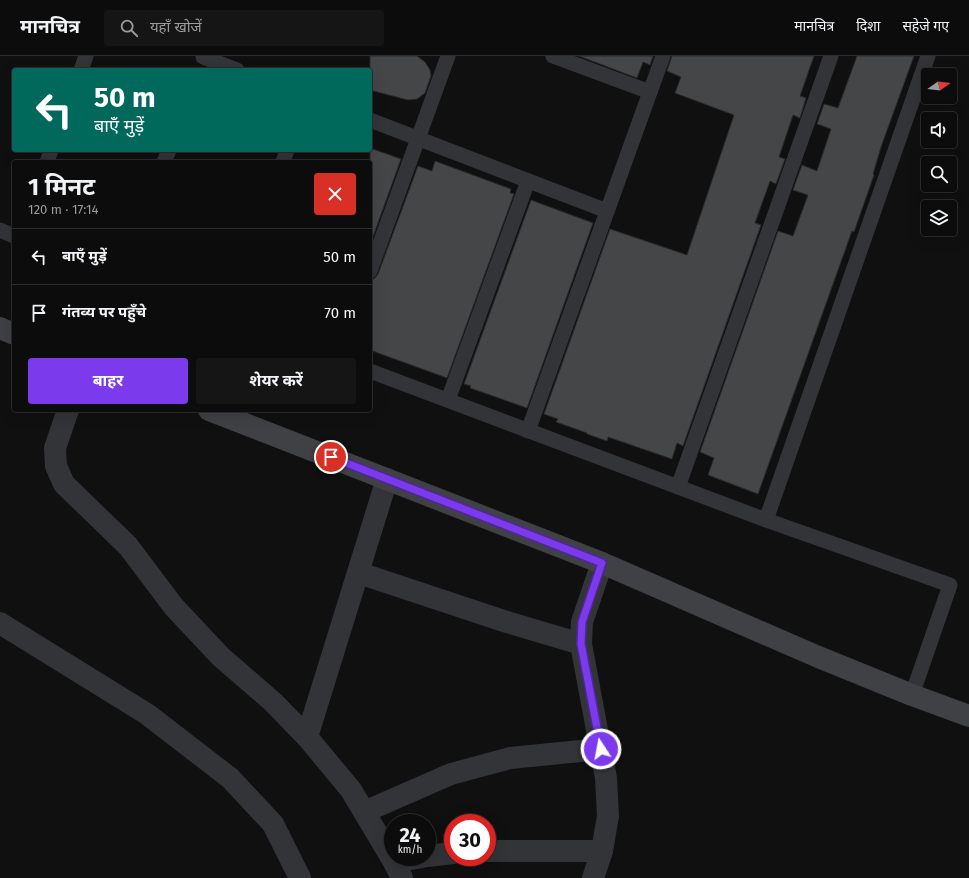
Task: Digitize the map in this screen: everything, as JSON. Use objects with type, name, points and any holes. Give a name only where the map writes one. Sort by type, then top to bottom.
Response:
[{"type":"street","points":[[0,328],[12,333]]},
{"type":"street","points":[[67,412],[55,448],[56,466],[64,484],[128,546],[174,607],[221,657],[273,702],[307,737],[351,790],[398,870]]},
{"type":"street","points":[[214,412],[602,563],[816,656],[912,695],[969,716]]},
{"type":"street","points":[[307,737],[387,479]]},
{"type":"street","points":[[593,878],[602,852],[608,816],[606,778],[581,644],[582,622],[602,563]]},
{"type":"street","points":[[359,573],[500,620],[581,644]]},
{"type":"street","points":[[0,623],[147,714],[230,778],[273,824],[300,878]]},
{"type":"street","points":[[364,812],[451,774],[510,758],[601,749]]},
{"type":"street","points":[[496,851],[602,852]]},
{"type":"lane","points":[[82,68],[86,56]]},
{"type":"lane","points":[[372,266],[448,56]]},
{"type":"lane","points":[[553,56],[575,60],[650,92]]},
{"type":"lane","points":[[528,431],[663,56]]},
{"type":"lane","points":[[678,487],[831,56]]},
{"type":"lane","points":[[766,520],[928,56]]},
{"type":"lane","points":[[201,61],[230,68]]},
{"type":"lane","points":[[372,121],[608,211]]},
{"type":"lane","points":[[448,400],[528,181]]},
{"type":"lane","points":[[0,230],[12,235]]},
{"type":"lane","points":[[372,371],[766,520],[950,585],[912,695]]},
{"type":"building","points":[[370,56],[417,56],[425,62],[430,70],[431,76],[425,93],[417,99],[408,100],[372,91],[372,68],[370,68]]},
{"type":"building","points":[[579,56],[653,56],[650,65],[643,62],[637,78]]},
{"type":"building","points":[[672,56],[814,56],[800,96],[806,98],[800,118],[793,115],[779,157],[785,159],[776,184],[770,181],[755,223],[761,225],[683,446],[677,443],[672,459],[608,437],[607,441],[587,434],[556,422],[558,419],[544,414],[610,229],[687,255],[734,115],[675,93],[681,77],[667,71]]},
{"type":"building","points":[[857,56],[914,56],[881,147],[873,174],[874,175],[854,232],[852,231],[758,494],[708,475],[714,458],[700,452],[778,231],[793,236],[808,195],[793,190],[802,165],[817,171],[831,129],[817,124],[824,104],[838,108]]},
{"type":"building","points":[[372,149],[401,159],[372,239],[372,160],[370,160],[370,152],[372,152]]},
{"type":"building","points":[[435,161],[511,189],[510,193],[514,194],[447,378],[372,351],[372,279],[378,274],[418,166],[432,171]]},
{"type":"building","points":[[531,200],[593,223],[527,408],[470,388],[471,386],[464,384]]},
{"type":"route","points":[[331,457],[602,563],[582,622],[581,644],[601,749]]}]
